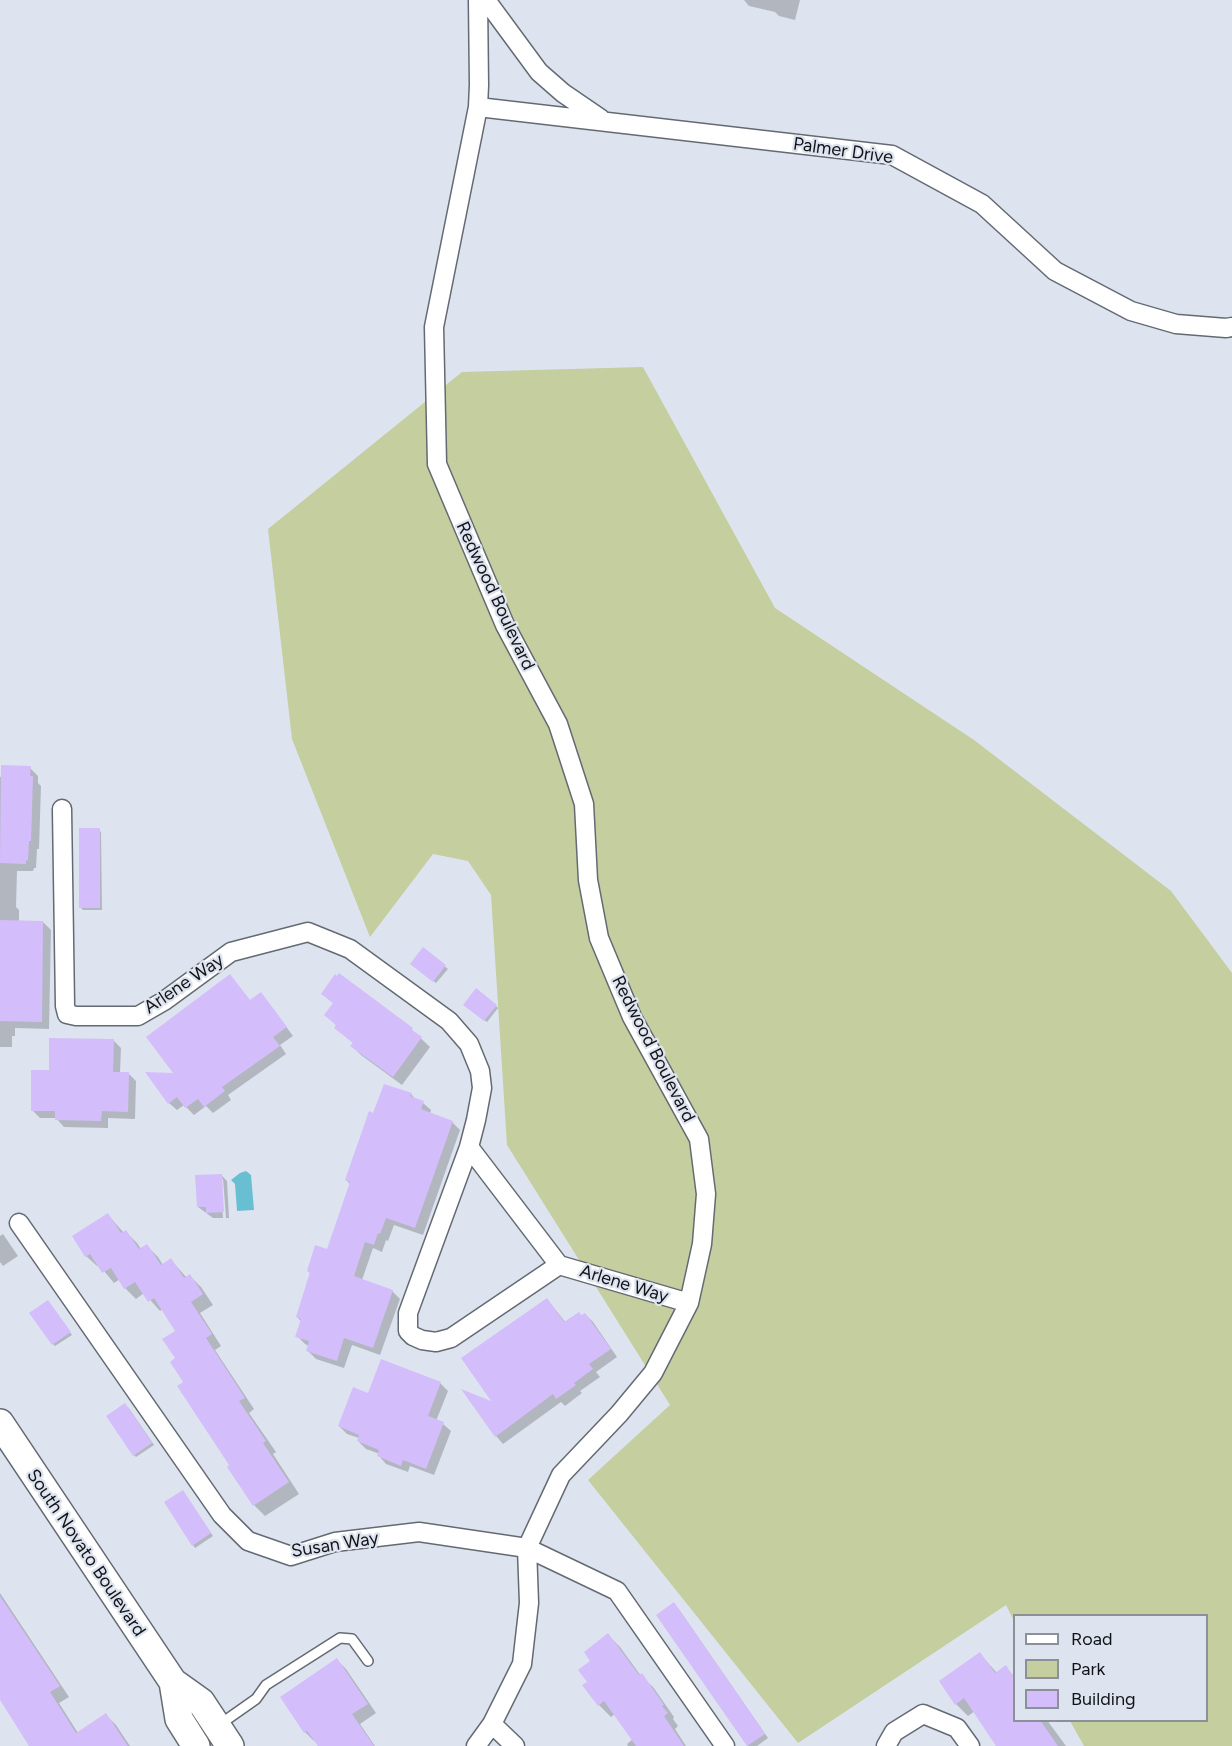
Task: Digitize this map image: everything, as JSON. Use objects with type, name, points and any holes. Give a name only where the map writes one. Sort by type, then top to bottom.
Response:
[{"type":"main road","name":"South Novato Boulevard","points":[[0,1423],[173,1682],[201,1702],[223,1736]]},
{"type":"main road","name":"South Novato Boulevard","points":[[173,1682],[179,1719],[196,1746]]},
{"type":"street","name":"Redwood Boulevard","points":[[476,1746],[492,1724],[522,1664],[529,1603],[527,1548],[561,1475],[619,1414],[653,1373],[689,1303],[702,1244],[706,1194],[699,1139],[632,1017],[599,938],[588,880],[584,804],[558,724],[505,626],[437,464],[434,327],[477,107],[478,0]]},
{"type":"street","points":[[486,0],[539,72],[562,93],[605,122]]},
{"type":"street","name":"Palmer Drive","points":[[477,107],[892,155],[982,204],[1055,271],[1131,311],[1176,324],[1232,327]]},
{"type":"street","name":"Arlene Way","points":[[62,809],[65,1006],[68,1014],[138,1016],[164,1001],[231,952],[308,932],[350,949],[449,1021],[469,1044],[480,1071],[482,1089],[469,1147],[408,1313],[408,1331],[422,1340],[436,1342],[451,1338],[559,1264]]},
{"type":"street","name":"Arlene Way","points":[[469,1147],[559,1264],[689,1303]]},
{"type":"street","name":"Susan Way","points":[[19,1223],[222,1515],[248,1541],[291,1556],[335,1542],[419,1532],[527,1548],[617,1591],[725,1746]]},
{"type":"street","points":[[886,1746],[894,1732],[923,1714],[957,1728],[970,1746]]},
{"type":"street","points":[[492,1724],[515,1746]]},
{"type":"lane","points":[[223,1736],[266,1685],[340,1638],[352,1639],[368,1661]]},
{"type":"green space","points":[[643,367],[775,608],[974,740],[1171,891],[1232,973],[1232,1746],[1084,1746],[1071,1722],[1208,1722],[1208,1614],[1013,1614],[1013,1619],[1006,1605],[798,1743],[588,1480],[670,1405],[507,1145],[491,895],[468,861],[433,854],[370,937],[292,739],[268,529],[462,372]]},
{"type":"water","points":[[246,1171],[251,1175],[254,1210],[237,1211],[235,1184],[231,1180]]},
{"type":"building","points":[[1,765],[31,766],[30,776],[33,776],[31,841],[29,841],[26,864],[0,863]]},
{"type":"building","points":[[79,828],[100,828],[100,908],[79,908]]},
{"type":"building","points":[[0,920],[43,921],[42,1022],[0,1021]]},
{"type":"building","points":[[423,947],[446,965],[433,982],[410,964]]},
{"type":"building","points":[[339,973],[422,1037],[393,1077],[350,1046],[353,1043],[334,1028],[336,1025],[324,1015],[333,1003],[321,994],[335,974],[337,976]]},
{"type":"building","points":[[230,974],[250,1000],[261,992],[287,1027],[273,1037],[280,1046],[222,1087],[225,1091],[204,1107],[198,1099],[185,1108],[177,1097],[168,1104],[145,1072],[173,1073],[146,1037]]},
{"type":"building","points":[[476,988],[497,1005],[484,1021],[463,1005]]},
{"type":"building","points":[[49,1038],[114,1039],[113,1072],[129,1072],[128,1112],[102,1111],[101,1121],[55,1120],[55,1111],[31,1111],[31,1070],[49,1070]]},
{"type":"building","points":[[384,1084],[412,1093],[410,1096],[424,1101],[421,1109],[453,1121],[415,1228],[386,1218],[374,1245],[365,1242],[354,1276],[393,1290],[373,1348],[344,1338],[337,1361],[306,1351],[309,1341],[295,1337],[301,1319],[296,1317],[310,1272],[307,1271],[315,1245],[327,1249],[350,1182],[345,1180],[369,1111],[373,1113]]},
{"type":"building","points":[[222,1174],[224,1212],[206,1213],[206,1207],[197,1207],[195,1175]]},
{"type":"building","points":[[108,1213],[121,1233],[126,1230],[139,1249],[147,1244],[161,1265],[171,1258],[184,1278],[190,1274],[203,1294],[191,1302],[212,1334],[206,1338],[245,1398],[239,1401],[266,1441],[263,1443],[289,1482],[253,1506],[177,1386],[183,1382],[170,1362],[175,1358],[162,1339],[175,1331],[154,1298],[148,1302],[135,1282],[124,1289],[111,1268],[102,1273],[90,1254],[85,1257],[72,1236]]},
{"type":"building","points":[[547,1298],[564,1322],[579,1312],[581,1315],[585,1313],[611,1349],[589,1364],[593,1369],[574,1383],[576,1385],[556,1399],[553,1394],[495,1437],[461,1389],[491,1401],[461,1358]]},
{"type":"building","points":[[48,1300],[71,1332],[52,1345],[29,1313]]},
{"type":"building","points":[[381,1359],[441,1382],[428,1416],[444,1422],[426,1469],[403,1460],[401,1466],[377,1456],[379,1450],[357,1441],[359,1435],[338,1426],[353,1387],[368,1393]]},
{"type":"building","points":[[125,1403],[152,1443],[133,1456],[106,1416]]},
{"type":"building","points":[[183,1490],[211,1533],[192,1546],[164,1502]]},
{"type":"building","points":[[0,1596],[60,1686],[50,1692],[76,1733],[106,1713],[128,1746],[29,1746],[0,1700]]},
{"type":"building","points":[[674,1602],[765,1734],[747,1746],[656,1615]]},
{"type":"building","points":[[608,1633],[639,1675],[642,1673],[664,1705],[662,1706],[668,1713],[664,1716],[684,1746],[636,1746],[604,1701],[598,1706],[582,1685],[587,1682],[578,1670],[590,1661],[584,1652]]},
{"type":"building","points":[[980,1652],[995,1673],[1006,1665],[1013,1676],[1013,1722],[1041,1722],[1058,1746],[996,1746],[964,1698],[955,1705],[939,1681]]},
{"type":"building","points":[[337,1658],[368,1704],[352,1714],[374,1746],[318,1746],[307,1731],[304,1733],[280,1697]]}]
